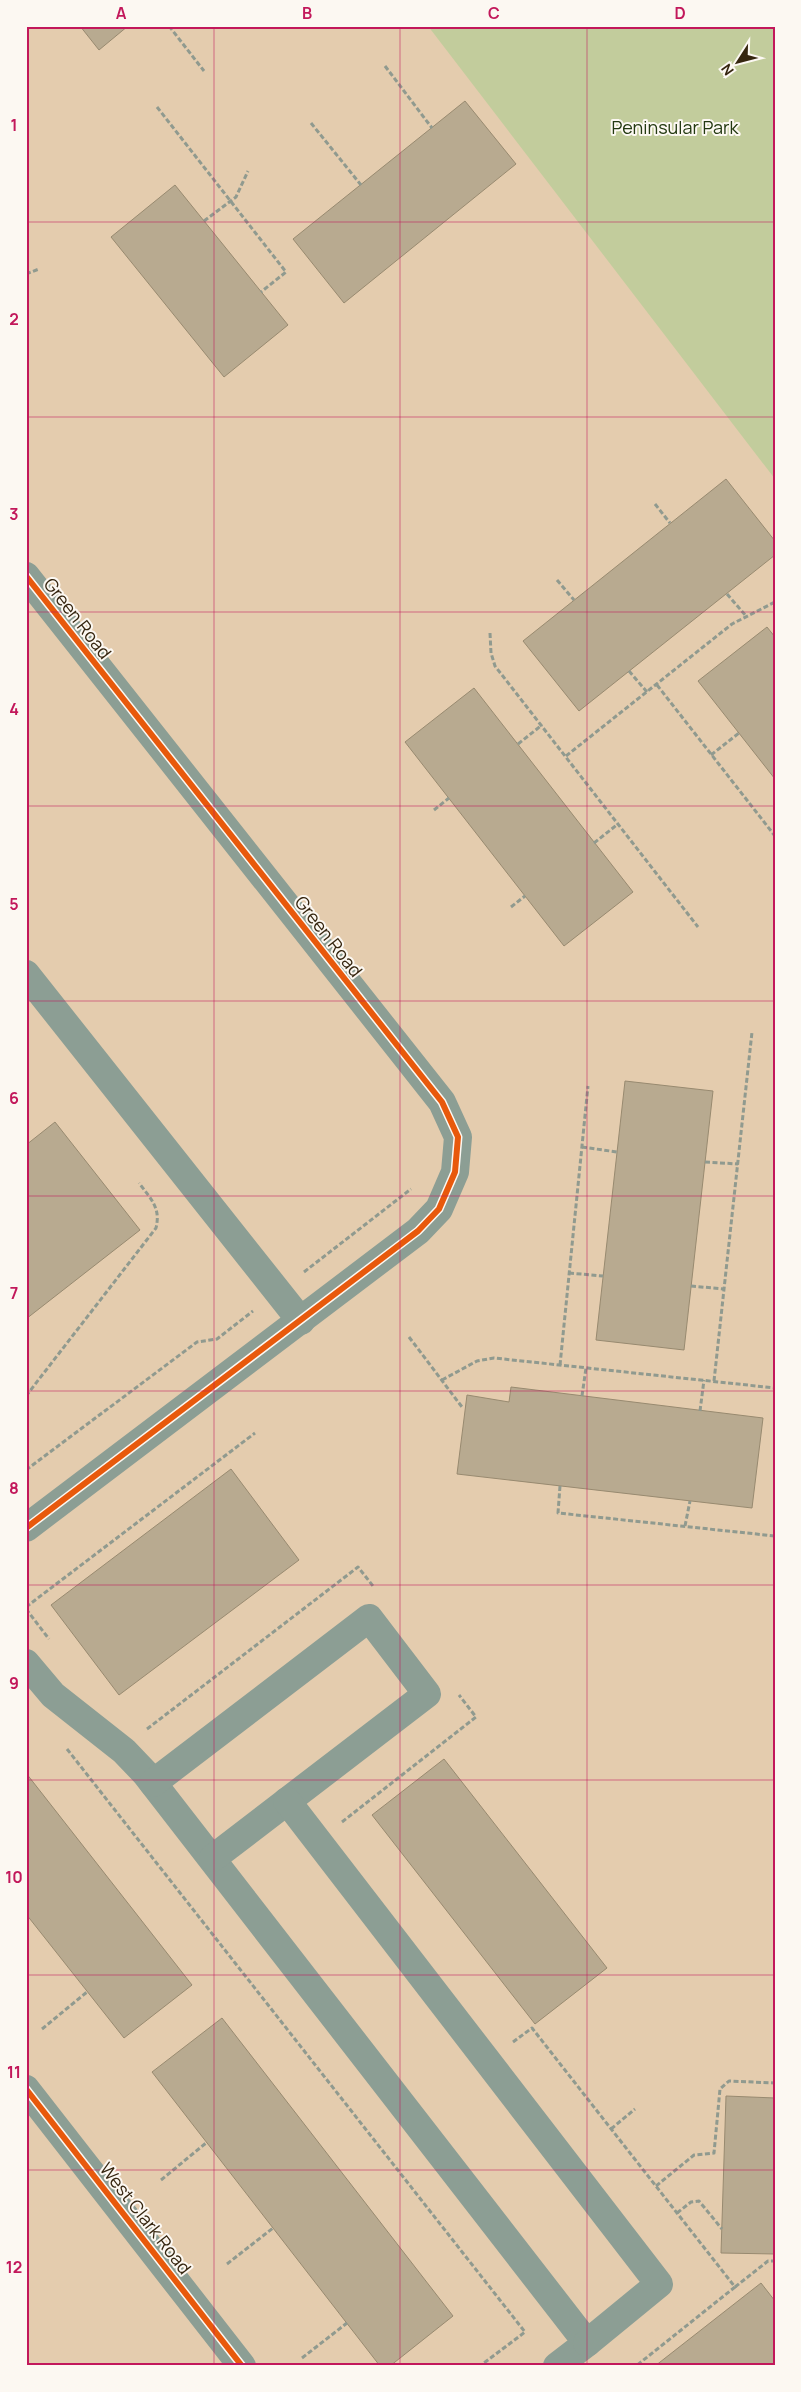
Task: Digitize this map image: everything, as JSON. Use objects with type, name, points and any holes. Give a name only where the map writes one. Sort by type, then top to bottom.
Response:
[{"type":"street","name":"Green Road","points":[[26,576],[442,1102],[458,1137],[455,1172],[439,1209],[418,1231],[26,1528]]},
{"type":"street","points":[[26,974],[309,1314]]},
{"type":"street","points":[[153,1783],[369,1618],[427,1694],[213,1858]]},
{"type":"street","points":[[26,1663],[53,1695],[124,1751],[153,1783],[588,2343]]},
{"type":"street","points":[[287,1801],[659,2284],[557,2366]]},
{"type":"street","name":"West Clark Road","points":[[26,2089],[242,2366]]},
{"type":"path","points":[[169,26],[204,70]]},
{"type":"path","points":[[385,66],[432,128]]},
{"type":"path","points":[[157,107],[286,272],[261,292]]},
{"type":"path","points":[[311,123],[361,185]]},
{"type":"path","points":[[204,221],[236,197],[248,171]]},
{"type":"path","points":[[26,274],[38,269]]},
{"type":"path","points":[[655,504],[670,523]]},
{"type":"path","points":[[557,580],[574,600]]},
{"type":"path","points":[[727,594],[746,616]]},
{"type":"path","points":[[566,756],[732,624],[775,602]]},
{"type":"path","points":[[490,633],[491,653],[495,666],[698,927]]},
{"type":"path","points":[[630,671],[647,692]]},
{"type":"path","points":[[657,685],[775,836]]},
{"type":"path","points":[[518,744],[542,725]]},
{"type":"path","points":[[711,755],[739,733]]},
{"type":"path","points":[[434,810],[449,798]]},
{"type":"path","points":[[594,843],[618,824]]},
{"type":"path","points":[[510,907],[525,896]]},
{"type":"path","points":[[714,1381],[752,1032]]},
{"type":"path","points":[[560,1365],[588,1086]]},
{"type":"path","points":[[582,1147],[617,1152]]},
{"type":"path","points":[[705,1162],[738,1164]]},
{"type":"path","points":[[26,1396],[156,1228],[159,1216],[157,1210],[139,1183]]},
{"type":"path","points":[[301,1275],[412,1188]]},
{"type":"path","points":[[569,1273],[603,1276]]},
{"type":"path","points":[[691,1286],[724,1289]]},
{"type":"path","points":[[26,1470],[197,1342],[217,1339],[258,1307]]},
{"type":"path","points":[[409,1336],[462,1407]]},
{"type":"path","points":[[442,1380],[477,1361],[494,1358],[775,1388]]},
{"type":"path","points":[[582,1396],[586,1368]]},
{"type":"path","points":[[700,1410],[704,1380]]},
{"type":"path","points":[[50,1641],[26,1608],[256,1433]]},
{"type":"path","points":[[560,1486],[558,1513],[775,1536]]},
{"type":"path","points":[[685,1526],[690,1501]]},
{"type":"path","points":[[139,1725],[145,1730],[358,1566],[375,1589]]},
{"type":"path","points":[[336,1827],[476,1717],[458,1694]]},
{"type":"path","points":[[63,1744],[525,2332],[480,2366]]},
{"type":"path","points":[[42,2029],[87,1992]]},
{"type":"path","points":[[508,2046],[532,2028],[735,2287]]},
{"type":"path","points":[[656,2186],[694,2155],[714,2153],[720,2089],[729,2081],[775,2083]]},
{"type":"path","points":[[611,2129],[635,2109]]},
{"type":"path","points":[[161,2180],[206,2143]]},
{"type":"path","points":[[677,2213],[691,2202],[699,2201],[722,2228]]},
{"type":"path","points":[[227,2264],[273,2228]]},
{"type":"path","points":[[636,2366],[768,2261],[775,2261]]},
{"type":"path","points":[[302,2358],[346,2323]]},
{"type":"green space","name":"Peninsular Park","points":[[428,26],[775,26],[775,479]]},
{"type":"building","points":[[80,26],[128,26],[99,50]]},
{"type":"building","points":[[465,101],[516,164],[344,303],[293,239]]},
{"type":"building","points":[[175,185],[288,325],[224,377],[111,237]]},
{"type":"building","points":[[726,479],[775,541],[775,555],[579,711],[523,641]]},
{"type":"building","points":[[767,627],[775,637],[775,779],[698,681]]},
{"type":"building","points":[[474,688],[633,892],[564,946],[405,742]]},
{"type":"building","points":[[625,1081],[713,1091],[684,1350],[596,1340]]},
{"type":"building","points":[[55,1122],[140,1230],[26,1319],[26,1145]]},
{"type":"building","points":[[511,1387],[763,1418],[752,1508],[457,1474],[467,1395],[509,1402]]},
{"type":"building","points":[[231,1469],[299,1560],[119,1695],[51,1605]]},
{"type":"building","points":[[444,1759],[607,1968],[535,2024],[372,1815]]},
{"type":"building","points":[[26,1773],[192,1985],[124,2038],[26,1914]]},
{"type":"building","points":[[222,2018],[453,2316],[390,2366],[380,2366],[152,2072]]},
{"type":"building","points":[[726,2096],[775,2098],[775,2254],[721,2253]]},
{"type":"building","points":[[761,2283],[775,2301],[775,2366],[655,2366]]},
{"type":"cycle path","points":[[26,576],[442,1102],[458,1137],[455,1172],[439,1209],[418,1231],[26,1528]]},
{"type":"cycle path","points":[[26,2089],[242,2366]]}]
